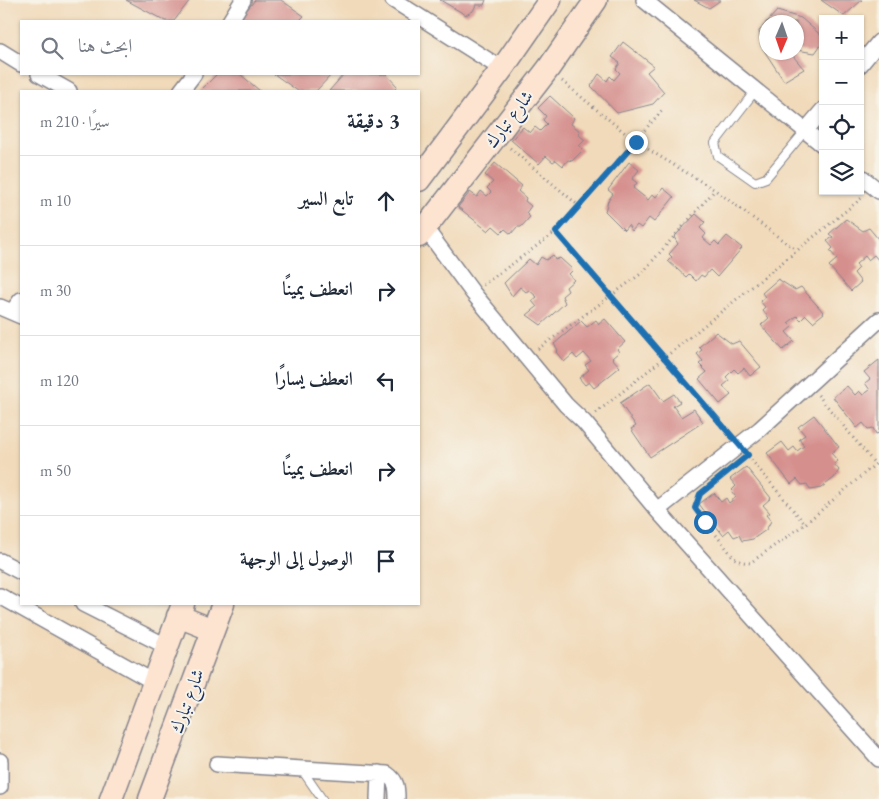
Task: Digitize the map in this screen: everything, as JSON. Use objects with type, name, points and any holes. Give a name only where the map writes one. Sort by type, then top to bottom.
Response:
[{"type":"street","points":[[231,20],[243,0]]},
{"type":"street","points":[[393,0],[502,69]]},
{"type":"street","name":"شارع تبارك","points":[[420,179],[502,69],[550,0]]},
{"type":"street","name":"شارع تبارك","points":[[422,232],[548,69],[596,0]]},
{"type":"street","points":[[644,0],[819,143]]},
{"type":"street","points":[[864,60],[879,42]]},
{"type":"street","points":[[0,51],[20,63]]},
{"type":"street","points":[[41,75],[67,90]]},
{"type":"street","points":[[182,90],[193,75]]},
{"type":"street","points":[[805,131],[819,115]]},
{"type":"street","points":[[864,179],[877,189]]},
{"type":"street","points":[[422,232],[474,292],[566,405],[584,422],[657,510],[879,759]]},
{"type":"street","points":[[11,312],[20,301]]},
{"type":"street","points":[[657,510],[743,450],[809,384],[879,320]]},
{"type":"street","points":[[0,561],[20,571]]},
{"type":"street","points":[[0,596],[154,682]]},
{"type":"street","points":[[85,605],[166,646]]},
{"type":"street","name":"شارع تبارك","points":[[150,799],[223,605]]},
{"type":"street","points":[[111,799],[180,610],[214,630]]},
{"type":"street","points":[[0,761],[0,787]]},
{"type":"street","points":[[217,764],[387,774],[394,779],[397,788],[397,799]]},
{"type":"street","points":[[378,799],[379,773]]},
{"type":"lane","points":[[755,91],[715,143],[718,156],[755,182],[759,182],[766,178],[805,131]]},
{"type":"lane","points":[[302,768],[322,799]]},
{"type":"path","points":[[548,69],[636,142],[715,190],[796,250]]},
{"type":"path","points":[[474,292],[556,232],[664,108]]},
{"type":"path","points":[[496,136],[578,205]]},
{"type":"path","points":[[584,422],[664,360],[796,250],[877,189]]},
{"type":"path","points":[[527,358],[609,295],[642,273],[715,190]]},
{"type":"path","points":[[556,232],[804,524]]},
{"type":"path","points":[[809,384],[876,464]]},
{"type":"path","points":[[741,461],[743,450]]},
{"type":"path","points":[[700,494],[695,508],[734,558],[750,563],[804,524],[879,461]]},
{"type":"building","points":[[126,0],[190,0],[175,20],[163,20]]},
{"type":"building","points":[[255,0],[281,0],[304,16],[300,20],[239,20]]},
{"type":"building","points":[[440,0],[486,0],[484,5],[476,5],[473,11],[466,15]]},
{"type":"building","points":[[694,0],[721,0],[709,8]]},
{"type":"building","points":[[821,0],[862,0],[845,15]]},
{"type":"building","points":[[777,11],[791,15],[773,15]]},
{"type":"building","points":[[804,21],[819,34],[819,48],[815,53],[804,51]]},
{"type":"building","points":[[623,42],[654,66],[647,72],[664,92],[653,104],[617,113],[591,86],[599,74],[607,81],[610,76],[614,80],[620,73],[616,69],[620,63],[612,57]]},
{"type":"building","points":[[770,60],[796,60],[804,69],[784,81]]},
{"type":"building","points":[[216,75],[241,75],[259,90],[201,90]]},
{"type":"building","points":[[275,75],[331,75],[317,90],[297,90]]},
{"type":"building","points":[[343,75],[387,75],[397,86],[395,90],[330,90]]},
{"type":"building","points":[[550,96],[574,118],[571,124],[580,131],[579,135],[585,140],[579,146],[583,150],[572,161],[568,160],[563,166],[556,160],[553,162],[546,156],[539,164],[511,140],[523,127],[530,133],[535,127],[540,131],[547,124],[543,120],[546,116],[538,108]]},
{"type":"building","points":[[629,162],[639,170],[632,179],[637,183],[633,188],[648,200],[653,194],[656,197],[663,188],[674,197],[654,222],[649,218],[641,228],[637,225],[632,231],[628,225],[624,230],[605,211],[608,201],[613,194],[608,190]]},
{"type":"building","points":[[495,163],[522,186],[518,191],[531,206],[526,213],[530,217],[511,234],[505,229],[501,233],[493,226],[488,231],[458,207],[470,192],[477,197],[481,191],[487,196],[491,192],[487,188],[493,182],[485,175]]},
{"type":"building","points":[[696,214],[705,222],[700,228],[706,234],[703,238],[711,245],[715,241],[719,245],[727,236],[742,248],[717,277],[710,270],[704,277],[701,275],[696,281],[689,274],[686,277],[668,261],[672,257],[669,254],[678,244],[674,237]]},
{"type":"building","points":[[846,219],[863,231],[869,228],[879,240],[879,261],[874,255],[868,260],[865,256],[856,264],[859,268],[854,273],[861,282],[851,291],[829,266],[837,259],[830,251],[833,248],[827,241],[833,237],[829,234]]},
{"type":"building","points":[[553,255],[555,260],[560,258],[573,270],[569,274],[574,280],[566,287],[568,291],[562,296],[565,303],[541,325],[527,315],[537,307],[532,301],[537,297],[529,290],[526,292],[520,287],[512,296],[504,283],[529,259],[536,265],[541,257],[546,260]]},
{"type":"building","points":[[778,279],[795,290],[801,287],[824,313],[813,322],[806,315],[801,320],[797,316],[788,323],[792,327],[786,332],[794,341],[783,350],[761,325],[769,318],[762,310],[765,307],[760,301],[765,297],[762,293]]},
{"type":"building","points":[[605,319],[625,342],[617,349],[619,352],[612,358],[620,367],[594,388],[589,382],[585,385],[579,378],[589,370],[585,365],[591,361],[584,353],[577,359],[573,354],[564,362],[556,352],[558,350],[554,344],[581,321],[587,327],[596,320],[599,324]]},
{"type":"building","points":[[716,332],[732,344],[739,341],[761,367],[750,376],[744,368],[738,373],[734,369],[726,377],[729,381],[723,386],[731,395],[720,404],[699,379],[707,372],[699,364],[703,361],[697,354],[702,350],[699,347]]},
{"type":"building","points":[[879,360],[879,433],[876,434],[873,428],[868,429],[863,423],[857,428],[833,397],[847,386],[855,395],[859,391],[863,395],[870,390],[865,383],[870,379],[864,372]]},
{"type":"building","points":[[650,383],[663,401],[674,394],[680,402],[673,406],[681,417],[694,409],[703,422],[650,457],[631,429],[636,426],[620,403]]},
{"type":"building","points":[[814,415],[839,447],[831,453],[838,461],[834,464],[839,470],[834,478],[821,488],[810,490],[807,484],[802,485],[797,479],[791,484],[767,453],[782,442],[789,451],[794,447],[797,451],[804,446],[799,439],[805,435],[798,427]]},
{"type":"building","points":[[746,467],[771,498],[763,505],[770,513],[766,515],[771,521],[766,530],[753,539],[742,541],[739,535],[734,537],[729,530],[723,535],[699,504],[714,493],[721,502],[726,498],[729,503],[736,497],[731,491],[736,486],[730,479]]},
{"type":"route","points":[[636,142],[556,232],[738,446],[748,455],[700,494],[695,508],[705,522]]}]
